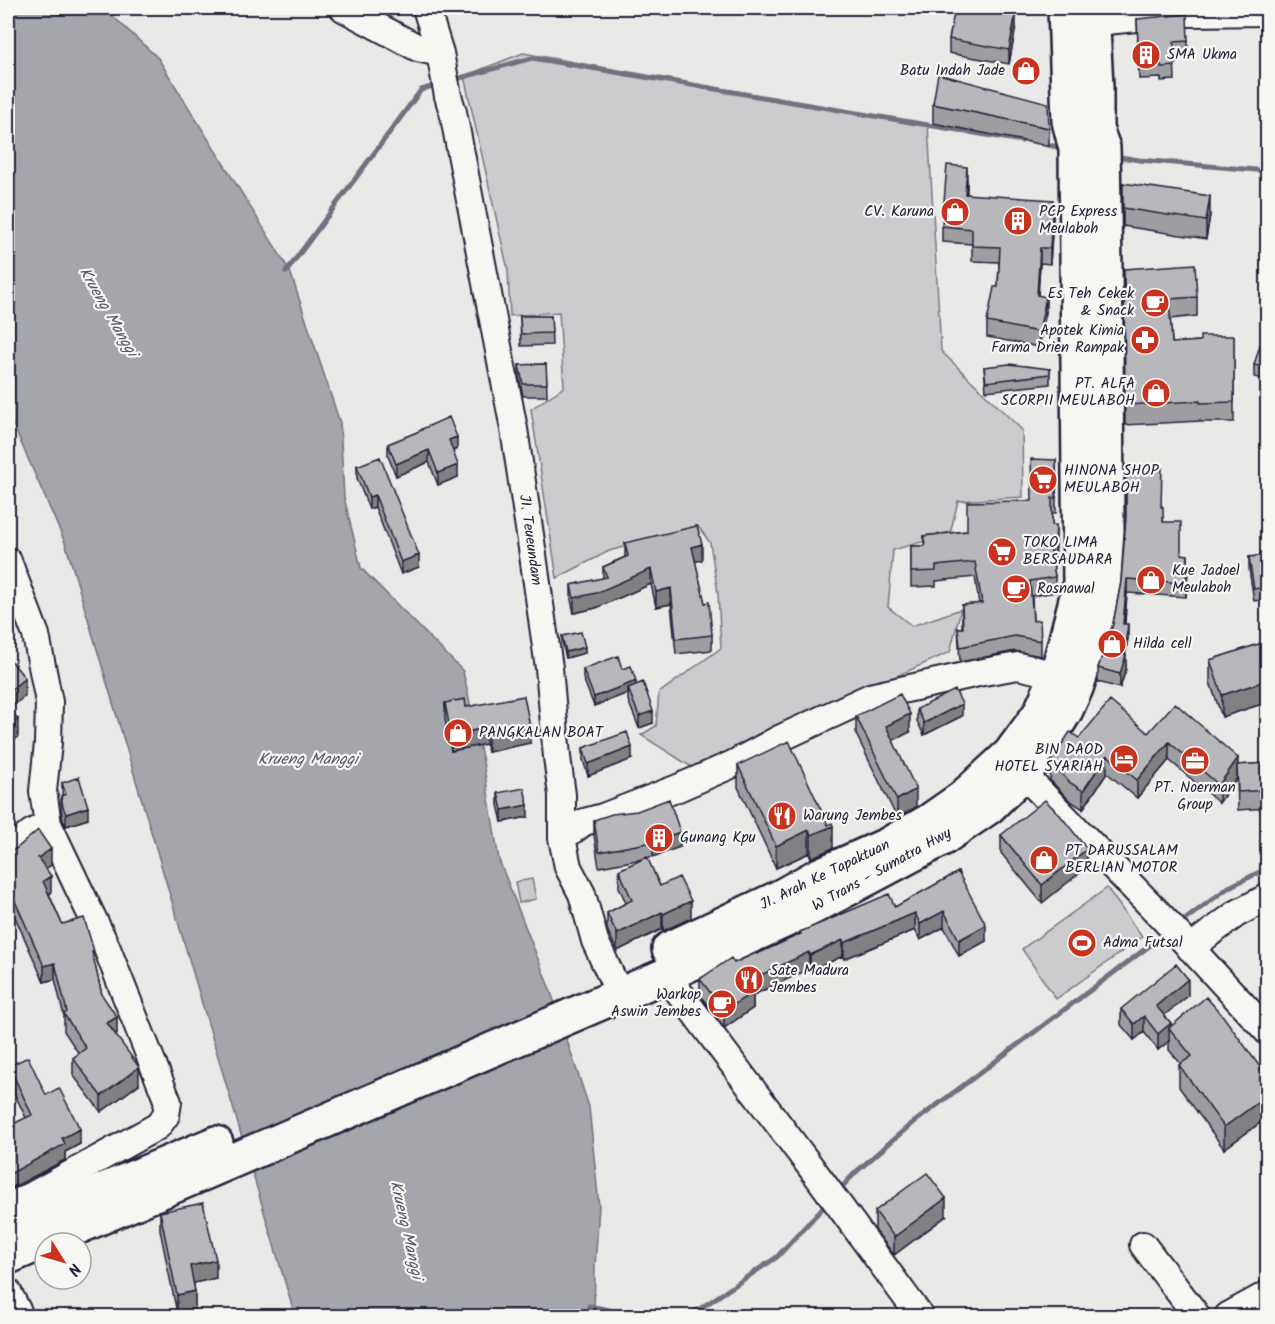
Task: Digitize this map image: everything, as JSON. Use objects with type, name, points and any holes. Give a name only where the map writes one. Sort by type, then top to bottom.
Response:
[{"type":"highway","points":[[1079,16],[1096,87],[1086,137]]},
{"type":"highway","name":"JI. Arah Ke Tapaktuan","points":[[623,985],[680,943],[777,899],[819,875],[888,845],[929,821],[962,798],[1010,754],[1040,712],[1057,675],[1080,584],[1086,137]]},
{"type":"highway","name":"W Trans - Sumatra Hwy","points":[[623,985],[666,975],[808,910],[942,839],[989,807],[1023,774],[1044,747],[1066,710],[1095,632],[1103,592],[1107,530],[1106,332],[1086,137]]},
{"type":"highway","points":[[8,1230],[197,1163],[623,985]]},
{"type":"highway","points":[[8,1257],[197,1163]]},
{"type":"street","points":[[343,8],[418,48],[440,52]]},
{"type":"street","name":"JI. Teueundam","points":[[426,8],[440,52],[453,112],[514,429],[549,668],[562,795],[562,838],[568,867],[582,894],[595,941],[623,985]]},
{"type":"street","points":[[1079,16],[1268,12]]},
{"type":"street","points":[[8,563],[36,635],[49,702],[43,791],[48,824],[106,946],[168,1102],[166,1115],[158,1126],[8,1207]]},
{"type":"street","points":[[562,838],[594,819],[678,788],[724,768],[781,738],[870,697],[1018,666],[1057,675]]},
{"type":"street","points":[[1023,774],[1162,917],[1268,1032]]},
{"type":"street","points":[[8,853],[31,833],[48,824]]},
{"type":"street","points":[[1187,944],[1268,897]]},
{"type":"street","points":[[666,975],[920,1317]]},
{"type":"street","points":[[1143,1245],[1197,1317]]},
{"type":"street","points":[[8,1292],[20,1317]]},
{"type":"street","points":[[1228,1317],[1268,1294]]},
{"type":"shaded area","points":[[523,53],[928,125],[941,351],[1022,430],[1023,497],[958,501],[950,534],[893,550],[888,607],[912,626],[961,609],[950,652],[693,768],[641,735],[656,726],[659,693],[721,648],[718,593],[710,543],[698,526],[609,551],[557,578],[531,409],[564,387],[559,312],[510,316],[508,270],[464,76]]},
{"type":"shaded area","points":[[532,879],[536,899],[519,903],[515,882]]},
{"type":"shaded area","name":"Adma Futsal","points":[[1107,888],[1142,937],[1056,999],[1022,949]]},
{"type":"water","name":"Krueng Manggi","points":[[8,8],[104,8],[158,58],[290,271],[340,423],[344,497],[361,568],[463,671],[483,762],[499,860],[551,992],[589,1107],[599,1206],[594,1316],[295,1316],[66,545],[8,413]]},
{"type":"building","points":[[955,8],[998,8],[1016,12],[1009,50],[949,39]]},
{"type":"building","points":[[1187,14],[1188,41],[1174,42],[1175,66],[1139,65],[1137,19]]},
{"type":"building","points":[[938,74],[1048,103],[1049,128],[933,104]]},
{"type":"building","points":[[947,165],[967,167],[965,194],[1053,200],[1050,248],[1040,248],[1037,295],[1046,297],[1039,332],[987,322],[994,287],[998,287],[1000,247],[972,246],[972,229],[942,226]]},
{"type":"building","points":[[1123,183],[1210,196],[1206,221],[1123,208]]},
{"type":"building","points":[[1195,264],[1197,297],[1169,299],[1172,343],[1200,341],[1200,336],[1234,336],[1234,402],[1200,403],[1200,401],[1125,405],[1124,269]]},
{"type":"building","points":[[520,316],[551,316],[552,333],[521,334]]},
{"type":"building","points":[[1260,345],[1268,347],[1268,368],[1254,365]]},
{"type":"building","points":[[546,364],[547,384],[523,384],[519,365]]},
{"type":"building","points":[[1009,364],[1050,369],[1050,374],[986,382],[984,367]]},
{"type":"building","points":[[449,417],[457,437],[449,440],[458,465],[438,473],[429,450],[396,464],[388,444]]},
{"type":"building","points":[[380,457],[419,555],[401,562],[375,495],[369,497],[357,466]]},
{"type":"building","points":[[1031,459],[1056,460],[1056,498],[1052,498],[1052,525],[1056,525],[1055,546],[1050,546],[1055,577],[1030,581],[1033,621],[1040,620],[1041,641],[1015,636],[960,647],[958,628],[963,628],[962,605],[982,603],[975,562],[936,566],[936,571],[911,572],[911,546],[925,546],[924,536],[967,531],[967,502],[1032,501]]},
{"type":"building","points":[[1162,466],[1163,522],[1181,522],[1181,554],[1188,555],[1186,583],[1127,579],[1123,624],[1128,624],[1124,654],[1126,655],[1120,674],[1098,668],[1113,624],[1121,582],[1126,517],[1126,467]]},
{"type":"building","points":[[697,526],[702,544],[692,547],[705,603],[709,602],[712,635],[676,639],[671,588],[656,592],[651,569],[596,593],[574,598],[571,585],[607,577],[603,567],[628,556],[625,543]]},
{"type":"building","points":[[1268,555],[1268,587],[1254,589],[1249,557]]},
{"type":"building","points":[[581,632],[585,647],[566,652],[562,636]]},
{"type":"building","points":[[1268,641],[1268,680],[1222,695],[1210,660]]},
{"type":"building","points":[[618,656],[622,669],[631,666],[636,681],[594,697],[583,669]]},
{"type":"building","points":[[8,657],[25,678],[8,692]]},
{"type":"building","points":[[643,682],[653,711],[639,716],[628,688]]},
{"type":"building","points":[[955,690],[962,704],[924,723],[917,709]]},
{"type":"building","points":[[900,694],[910,714],[886,726],[916,789],[897,800],[856,716]]},
{"type":"building","points":[[524,696],[530,727],[488,736],[486,728],[451,735],[445,703],[465,699],[466,707]]},
{"type":"building","points":[[1110,701],[1148,733],[1175,703],[1238,758],[1219,785],[1169,742],[1137,780],[1107,755],[1083,791],[1069,782],[1050,762],[1070,732],[1079,738]]},
{"type":"building","points":[[8,707],[18,719],[8,728]]},
{"type":"building","points":[[627,732],[632,747],[588,764],[583,748]]},
{"type":"building","name":"Warung Jembes","points":[[789,741],[828,825],[832,823],[833,826],[811,835],[809,830],[776,846],[738,765]]},
{"type":"building","points":[[1268,763],[1268,790],[1238,792],[1237,765]]},
{"type":"building","points":[[79,777],[88,807],[66,814],[61,796],[66,794],[62,783]]},
{"type":"building","points":[[524,788],[528,805],[502,810],[498,793]]},
{"type":"building","points":[[669,799],[680,832],[653,842],[599,852],[594,820],[612,814],[637,811]]},
{"type":"building","name":"PT DARUSSALAM BERLIAN MOTOR","points":[[1045,800],[1087,849],[1042,885],[1001,835]]},
{"type":"building","points":[[38,830],[51,849],[38,858],[51,876],[43,881],[62,924],[84,918],[94,951],[92,952],[102,995],[117,1017],[107,1023],[139,1067],[101,1096],[73,1058],[86,1048],[64,1014],[67,1012],[55,963],[44,966],[11,892],[8,895],[8,851],[17,848]]},
{"type":"building","points":[[647,857],[660,886],[679,877],[691,901],[617,934],[607,913],[632,900],[619,870]]},
{"type":"building","points":[[958,872],[986,925],[959,940],[944,911],[920,924],[915,913],[844,943],[843,940],[810,955],[809,952],[746,982],[753,992],[724,1011],[700,979],[731,958],[734,963],[757,954],[801,934],[800,932],[889,894],[895,907]]},
{"type":"building","points":[[1176,964],[1188,979],[1156,1006],[1171,1023],[1158,1034],[1144,1016],[1134,1024],[1121,1009]]},
{"type":"building","points":[[1206,997],[1223,1016],[1268,1078],[1268,1095],[1224,1127],[1179,1065],[1192,1056],[1169,1028]]},
{"type":"building","points":[[28,1057],[46,1095],[59,1088],[80,1129],[62,1138],[65,1144],[8,1175],[8,1123],[9,1126],[32,1115],[9,1066]]},
{"type":"building","points":[[927,1173],[946,1198],[894,1237],[875,1211]]},
{"type":"building","points":[[203,1203],[216,1260],[190,1266],[195,1291],[177,1295],[160,1212]]},
{"type":"waterway","points":[[453,80],[532,58],[1022,141]]},
{"type":"waterway","points":[[286,272],[421,90],[439,84]]},
{"type":"waterway","points":[[1043,144],[1063,148]]},
{"type":"waterway","points":[[1114,156],[1268,171]]},
{"type":"waterway","points":[[1178,925],[1229,887],[1268,868]]},
{"type":"waterway","points":[[838,1191],[856,1172],[909,1126],[1168,932]]},
{"type":"waterway","points":[[689,1316],[777,1257],[828,1202]]},
{"type":"waterway","points":[[589,1306],[639,1316]]},
{"type":"place","name":"SMA Ukma","points":[[1146,55]]},
{"type":"place","name":"Batu Indah Jade","points":[[1026,71]]},
{"type":"place","name":"CV. Karuna","points":[[955,212]]},
{"type":"place","name":"PCP Express Meulaboh","points":[[1018,221]]},
{"type":"place","name":"Es Teh Cekek & Snack","points":[[1155,303]]},
{"type":"place","name":"Apotek Kimia Farma Drien Rampak","points":[[1145,340]]},
{"type":"place","name":"PT. ALFA SCORPII MEULABOH","points":[[1156,393]]},
{"type":"place","name":"HINONA SHOP MEULABOH","points":[[1043,480]]},
{"type":"place","name":"TOKO LIMA BERSAUDARA","points":[[1002,552]]},
{"type":"place","name":"Kue Jadoel Meulaboh","points":[[1151,580]]},
{"type":"place","name":"Rosnawal","points":[[1016,589]]},
{"type":"place","name":"Hilda cell","points":[[1112,644]]},
{"type":"place","name":"PANGKALAN BOAT","points":[[458,733]]},
{"type":"place","name":"BIN DAOD HOTEL SYARIAH","points":[[1124,759]]},
{"type":"place","name":"PT. Noerman Group","points":[[1195,761]]},
{"type":"place","name":"Warung Jembes","points":[[782,816]]},
{"type":"place","name":"Gunang Kpu","points":[[659,838]]},
{"type":"place","name":"PT DARUSSALAM BERLIAN MOTOR","points":[[1044,860]]},
{"type":"place","name":"Adma Futsal","points":[[1082,943]]},
{"type":"place","name":"Sate Madura Jembes","points":[[749,980]]},
{"type":"place","name":"Warkop Aswin Jembes","points":[[722,1004]]}]
